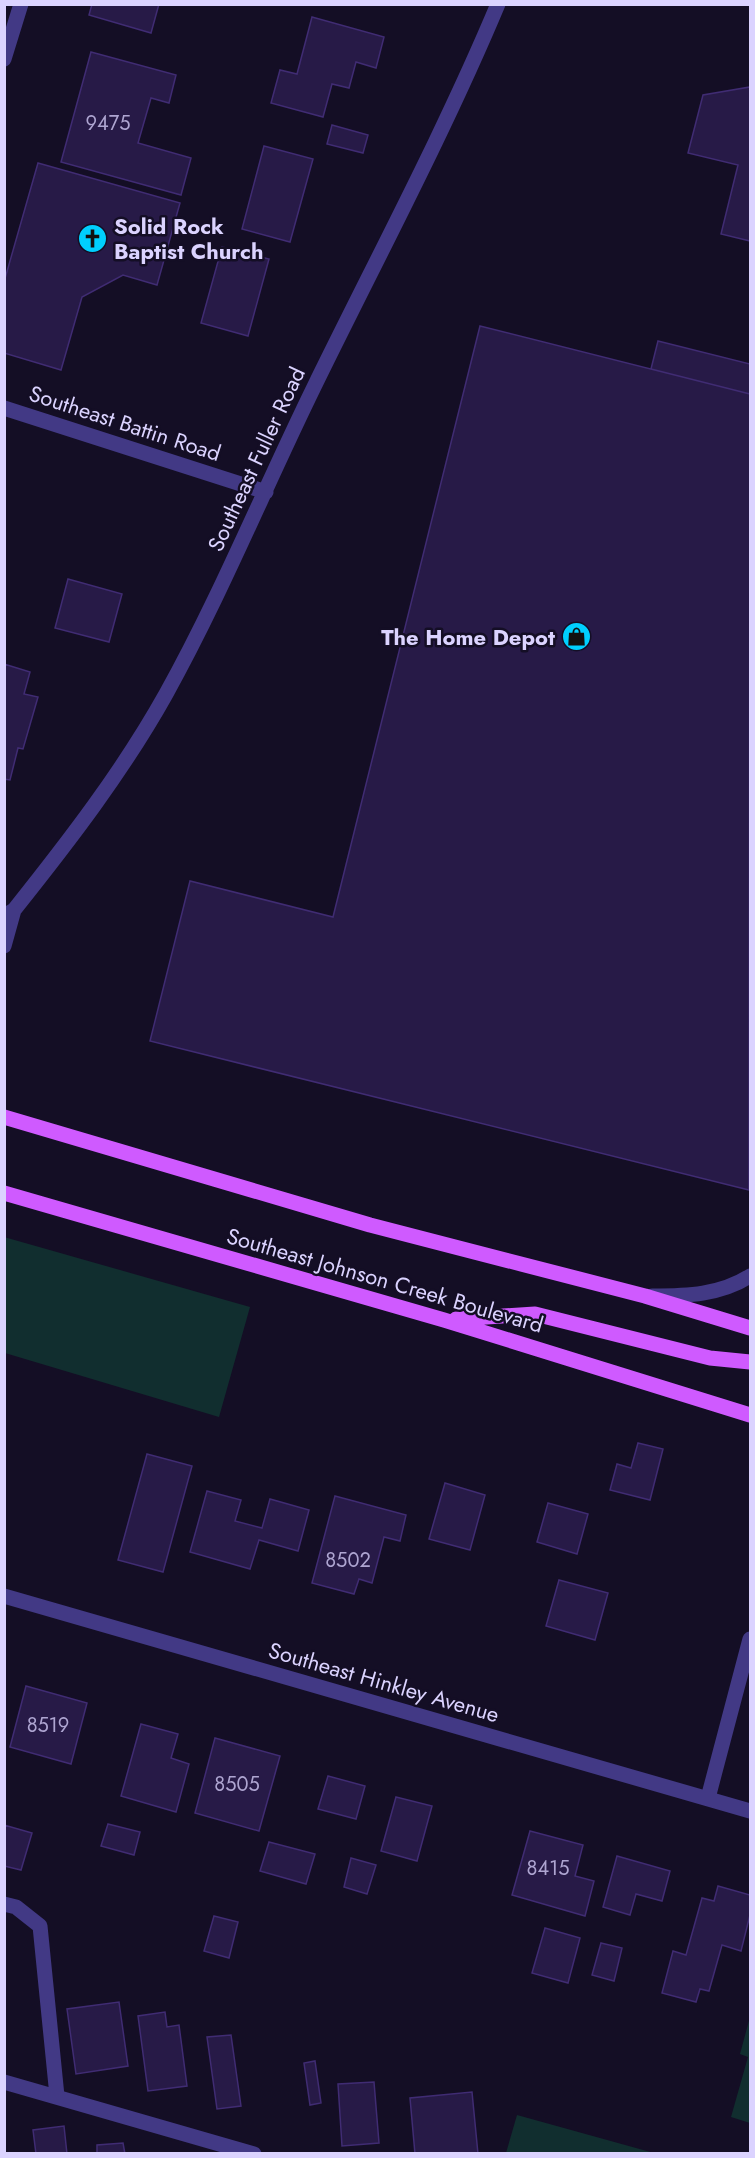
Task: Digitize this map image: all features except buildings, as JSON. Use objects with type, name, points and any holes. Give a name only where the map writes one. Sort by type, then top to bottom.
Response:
[{"type":"main road","points":[[4,1117],[370,1225],[645,1296],[750,1328]]},
{"type":"main road","name":"Southeast Johnson Creek Boulevard","points":[[4,1193],[444,1320],[750,1415]]},
{"type":"main road","points":[[444,1320],[535,1314],[710,1358],[750,1362]]},
{"type":"street","points":[[4,59],[21,4]]},
{"type":"street","name":"Southeast Fuller Road","points":[[4,946],[9,913],[75,834],[165,696],[470,71],[498,4]]},
{"type":"street","name":"Southeast Battin Road","points":[[4,408],[266,492]]},
{"type":"street","points":[[645,1296],[695,1296],[738,1284],[750,1276]]},
{"type":"street","name":"Southeast Hinkley Avenue","points":[[4,1596],[750,1811]]},
{"type":"street","points":[[708,1798],[750,1639]]},
{"type":"street","points":[[4,1904],[16,1907],[40,1926],[57,2096]]},
{"type":"street","points":[[4,2082],[254,2154]]},
{"type":"green space","points":[[4,1237],[250,1307],[219,1417],[5,1353]]},
{"type":"green space","points":[[750,2017],[750,2123],[731,2117],[748,2057],[740,2054]]},
{"type":"green space","points":[[517,2115],[654,2153],[506,2153]]},
{"type":"place","name":"Solid Rock Baptist Church","points":[[93,239]]},
{"type":"place","name":"The Home Depot","points":[[576,637]]}]
